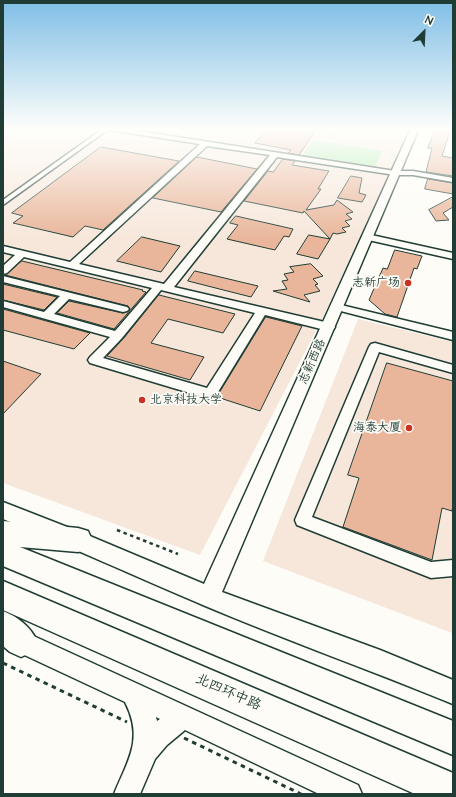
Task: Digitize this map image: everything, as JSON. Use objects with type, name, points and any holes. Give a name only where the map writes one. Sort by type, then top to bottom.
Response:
[{"type":"highway","points":[[3,533],[78,540]]},
{"type":"highway","points":[[3,552],[453,738]]},
{"type":"highway","name":"北四环中路","points":[[3,595],[453,792]]},
{"type":"street","points":[[3,203],[56,165]]},
{"type":"street","points":[[71,266],[182,165]]},
{"type":"street","points":[[262,311],[210,394],[94,360],[163,287],[266,165]]},
{"type":"street","points":[[346,165],[453,180]]},
{"type":"street","name":"志新西路","points":[[209,597],[329,327],[399,165]]},
{"type":"street","points":[[367,238],[453,256]]},
{"type":"street","points":[[3,249],[329,327]]},
{"type":"street","points":[[3,271],[23,253]]},
{"type":"street","points":[[3,279],[123,309]]},
{"type":"street","points":[[46,316],[67,295]]},
{"type":"street","points":[[3,304],[118,335]]},
{"type":"street","points":[[337,307],[453,336]]},
{"type":"street","points":[[453,369],[375,347],[303,520],[431,570],[453,568]]},
{"type":"street","points":[[3,510],[78,540],[209,597],[274,623],[380,662],[453,692]]},
{"type":"street","points":[[8,641],[133,693],[183,727],[349,794]]},
{"type":"street","points":[[133,693],[143,710],[146,723],[146,750]]},
{"type":"street","points":[[127,794],[146,750],[158,736],[183,727]]},
{"type":"path","points":[[117,530],[178,554]]},
{"type":"path","points":[[8,641],[128,723]]},
{"type":"path","points":[[183,727],[301,794]]},
{"type":"shaded area","name":"北京科技大学","points":[[3,165],[393,165],[323,317],[200,555],[3,483]]},
{"type":"shaded area","points":[[358,319],[453,342],[452,633],[263,561]]},
{"type":"green space","points":[[364,165],[376,165],[375,167]]},
{"type":"building","points":[[76,165],[174,165],[103,230],[85,226],[73,237],[13,223],[23,216],[12,213]]},
{"type":"building","points":[[188,165],[238,165],[257,169],[221,212],[153,198]]},
{"type":"building","points":[[278,165],[293,165],[329,171],[318,189],[321,189],[306,210],[334,205],[337,200],[353,212],[346,214],[352,219],[345,221],[350,226],[342,228],[346,232],[337,234],[333,233],[330,239],[304,211],[303,213],[244,201],[268,171],[273,172]]},
{"type":"building","points":[[428,165],[453,165],[453,176],[426,172]]},
{"type":"building","points":[[351,176],[362,178],[359,193],[366,195],[362,202],[338,198]]},
{"type":"building","points":[[428,179],[453,183],[453,194],[425,189]]},
{"type":"building","points":[[453,197],[453,207],[443,213],[449,220],[436,221],[429,210]]},
{"type":"building","points":[[236,216],[293,229],[289,237],[284,236],[275,250],[227,239],[238,225],[230,223]]},
{"type":"building","points":[[309,235],[330,239],[318,259],[297,254]]},
{"type":"building","points":[[142,237],[180,246],[161,272],[117,261]]},
{"type":"building","points":[[395,250],[422,256],[417,269],[414,268],[397,317],[385,314],[369,300],[383,268],[387,269]]},
{"type":"building","points":[[22,261],[143,290],[142,291],[146,292],[114,329],[57,313],[69,301],[123,313],[130,310],[128,306],[5,275]]},
{"type":"building","points":[[311,264],[323,276],[313,279],[318,284],[315,285],[320,291],[304,295],[310,302],[273,291],[287,289],[282,281],[288,280],[284,274],[294,272],[290,267]]},
{"type":"building","points":[[195,271],[258,286],[251,297],[188,281]]},
{"type":"building","points":[[3,284],[57,297],[44,310],[3,300]]},
{"type":"building","points":[[159,295],[235,314],[223,333],[168,319],[151,343],[204,357],[190,380],[107,356]]},
{"type":"building","points":[[3,309],[90,333],[74,349],[3,330]]},
{"type":"building","points":[[266,317],[302,326],[260,411],[217,397]]},
{"type":"building","points":[[3,361],[41,374],[3,414]]},
{"type":"building","name":"海泰大厦","points":[[387,363],[453,381],[453,505],[452,511],[442,508],[432,560],[343,527],[359,478],[348,475]]},
{"type":"place","name":"志新广场","points":[[408,283]]},
{"type":"place","name":"北京科技大学","points":[[142,400]]},
{"type":"place","name":"海泰大厦","points":[[409,428]]}]
